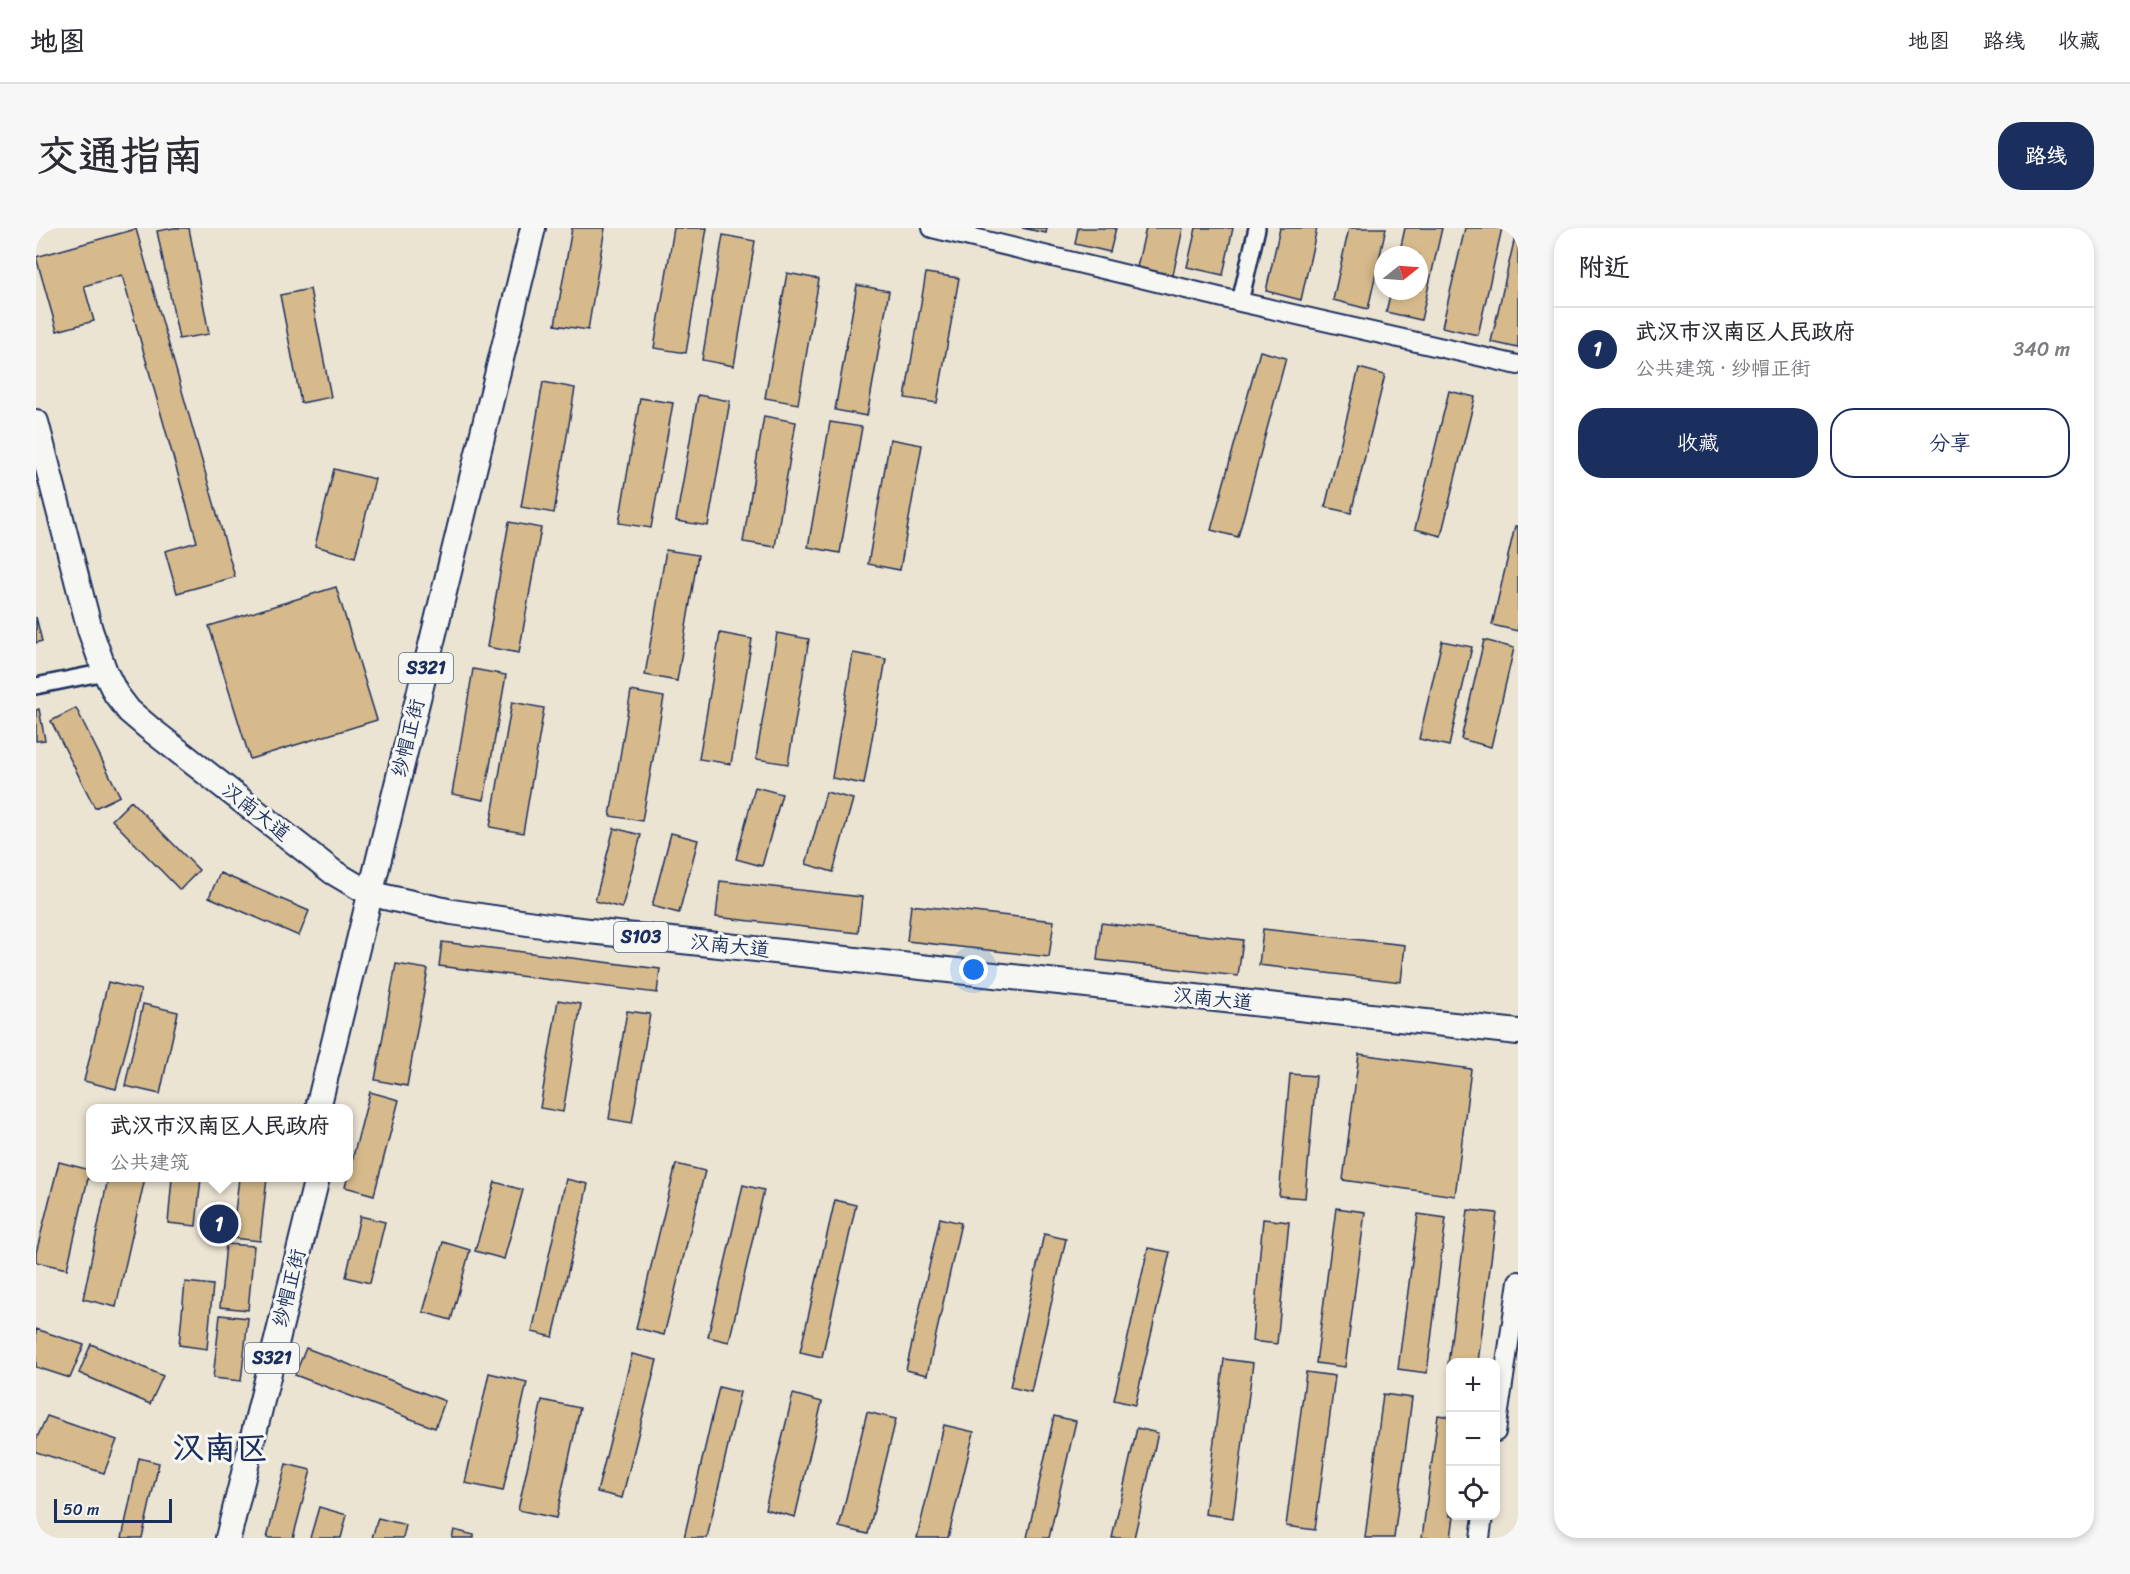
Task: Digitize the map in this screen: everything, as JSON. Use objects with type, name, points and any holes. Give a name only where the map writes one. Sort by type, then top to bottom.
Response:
[{"type":"main road","name":"纱帽正街","points":[[334,1104],[378,894],[533,228]]},
{"type":"main road","name":"纱帽正街","points":[[319,1104],[378,894],[549,228]]},
{"type":"main road","name":"汉南大道","points":[[36,422],[90,630],[105,672],[116,694],[129,711],[148,728],[333,872],[378,894],[452,912],[562,928],[1518,1032]]},
{"type":"main road","name":"纱帽正街","points":[[212,1538],[300,1182]]},
{"type":"main road","name":"纱帽正街","points":[[228,1538],[315,1182]]},
{"type":"street","points":[[932,228],[1240,302],[1518,365]]},
{"type":"street","points":[[1240,302],[1257,228]]},
{"type":"street","points":[[36,686],[105,672]]},
{"type":"street","points":[[1499,1412],[1518,1281]]},
{"type":"street","points":[[1480,1538],[1482,1520]]},
{"type":"building","points":[[189,228],[209,334],[179,339],[157,231]]},
{"type":"building","points":[[572,228],[605,228],[588,330],[555,325]]},
{"type":"building","points":[[674,228],[707,228],[686,353],[654,348]]},
{"type":"building","points":[[1022,228],[1047,228],[1046,233]]},
{"type":"building","points":[[1078,228],[1116,228],[1110,252],[1075,244]]},
{"type":"building","points":[[1146,228],[1183,228],[1173,275],[1137,267]]},
{"type":"building","points":[[1196,228],[1233,228],[1223,275],[1187,267]]},
{"type":"building","points":[[1280,228],[1317,228],[1301,300],[1266,291]]},
{"type":"building","points":[[1349,228],[1386,228],[1382,246],[1374,246],[1374,282],[1368,309],[1333,300]]},
{"type":"building","points":[[1405,228],[1442,228],[1428,289],[1428,246],[1401,246]]},
{"type":"building","points":[[1465,228],[1502,228],[1478,335],[1442,327]]},
{"type":"building","points":[[1518,228],[1518,348],[1491,342]]},
{"type":"building","points":[[136,229],[235,577],[177,593],[165,551],[197,542],[122,275],[84,286],[94,321],[57,331],[36,257]]},
{"type":"building","points":[[723,235],[755,241],[734,366],[702,360]]},
{"type":"building","points":[[787,273],[819,279],[798,404],[765,398]]},
{"type":"building","points":[[926,273],[959,278],[937,403],[905,398]]},
{"type":"building","points":[[857,285],[889,291],[867,416],[835,410]]},
{"type":"building","points":[[310,289],[331,397],[301,403],[280,295]]},
{"type":"building","points":[[1389,300],[1426,300],[1421,320],[1386,312]]},
{"type":"building","points":[[1260,351],[1286,358],[1238,537],[1211,530]]},
{"type":"building","points":[[1359,368],[1385,375],[1351,513],[1325,507]]},
{"type":"building","points":[[543,382],[575,388],[554,513],[521,507]]},
{"type":"building","points":[[1449,391],[1475,397],[1441,536],[1415,529]]},
{"type":"building","points":[[698,395],[730,401],[708,526],[676,521]]},
{"type":"building","points":[[640,398],[673,403],[651,528],[619,523]]},
{"type":"building","points":[[764,416],[796,422],[775,547],[743,542]]},
{"type":"building","points":[[830,422],[862,427],[840,553],[808,547]]},
{"type":"building","points":[[890,439],[922,445],[900,570],[868,564]]},
{"type":"building","points":[[334,469],[375,479],[355,557],[315,546]]},
{"type":"building","points":[[509,522],[541,528],[519,653],[487,647]]},
{"type":"building","points":[[1515,526],[1518,526],[1518,631],[1492,625]]},
{"type":"building","points":[[666,550],[698,555],[677,681],[645,675]]},
{"type":"building","points":[[336,587],[377,720],[250,759],[209,626]]},
{"type":"building","points":[[36,617],[42,641],[36,643]]},
{"type":"building","points":[[720,633],[752,639],[731,764],[699,759]]},
{"type":"building","points":[[777,633],[809,639],[788,764],[756,759]]},
{"type":"building","points":[[1484,640],[1514,648],[1491,747],[1461,739]]},
{"type":"building","points":[[1442,641],[1472,647],[1449,746],[1419,739]]},
{"type":"building","points":[[853,653],[886,659],[864,784],[832,778]]},
{"type":"building","points":[[473,669],[506,675],[484,800],[452,794]]},
{"type":"building","points":[[631,691],[664,697],[642,821],[610,816]]},
{"type":"building","points":[[512,702],[544,708],[523,833],[490,827]]},
{"type":"building","points":[[76,708],[120,796],[95,808],[51,721]]},
{"type":"building","points":[[39,709],[45,740],[36,741],[36,710]]},
{"type":"building","points":[[755,787],[782,794],[762,866],[736,859]]},
{"type":"building","points":[[826,792],[853,799],[833,872],[806,864]]},
{"type":"building","points":[[131,801],[199,870],[180,890],[112,820]]},
{"type":"building","points":[[614,828],[641,835],[622,908],[595,901]]},
{"type":"building","points":[[671,833],[698,840],[679,913],[652,906]]},
{"type":"building","points":[[220,873],[309,911],[299,936],[209,897]]},
{"type":"building","points":[[720,881],[862,897],[858,933],[716,917]]},
{"type":"building","points":[[911,905],[1054,921],[1049,957],[907,941]]},
{"type":"building","points":[[1101,923],[1243,940],[1238,976],[1097,960]]},
{"type":"building","points":[[1263,929],[1405,945],[1401,982],[1259,965]]},
{"type":"building","points":[[442,942],[660,969],[657,993],[439,966]]},
{"type":"building","points":[[396,964],[428,969],[407,1086],[375,1080]]},
{"type":"building","points":[[108,982],[141,990],[116,1089],[84,1081]]},
{"type":"building","points":[[558,1000],[581,1004],[563,1112],[540,1108]]},
{"type":"building","points":[[143,1004],[178,1012],[160,1094],[125,1086]]},
{"type":"building","points":[[627,1011],[650,1014],[632,1123],[609,1119]]},
{"type":"building","points":[[1359,1054],[1471,1069],[1455,1196],[1343,1180]]},
{"type":"building","points":[[1290,1074],[1316,1076],[1305,1198],[1279,1196]]},
{"type":"building","points":[[370,1092],[399,1100],[374,1195],[345,1187],[346,1182],[353,1182],[353,1157]]},
{"type":"building","points":[[59,1162],[86,1169],[87,1182],[67,1269],[36,1262],[36,1253]]},
{"type":"building","points":[[676,1164],[705,1171],[664,1335],[636,1328]]},
{"type":"building","points":[[566,1179],[588,1184],[553,1337],[532,1332]]},
{"type":"building","points":[[107,1182],[144,1182],[116,1307],[83,1299]]},
{"type":"building","points":[[172,1182],[201,1182],[196,1226],[168,1223]]},
{"type":"building","points":[[239,1182],[267,1182],[260,1241],[232,1238]]},
{"type":"building","points":[[495,1182],[523,1190],[504,1259],[475,1251]]},
{"type":"building","points":[[743,1185],[764,1190],[729,1342],[708,1337]]},
{"type":"building","points":[[835,1200],[856,1205],[822,1357],[800,1352]]},
{"type":"building","points":[[1336,1208],[1365,1212],[1345,1367],[1316,1363]]},
{"type":"building","points":[[1468,1210],[1497,1213],[1479,1358],[1449,1358]]},
{"type":"building","points":[[1418,1214],[1446,1218],[1427,1373],[1398,1369]]},
{"type":"building","points":[[360,1216],[385,1222],[370,1283],[346,1277]]},
{"type":"building","points":[[940,1218],[961,1223],[927,1375],[906,1370]]},
{"type":"building","points":[[1263,1219],[1289,1222],[1277,1344],[1252,1341]]},
{"type":"building","points":[[1044,1234],[1066,1239],[1031,1392],[1010,1387]]},
{"type":"building","points":[[443,1242],[470,1250],[451,1320],[423,1312]]},
{"type":"building","points":[[226,1244],[254,1246],[248,1310],[220,1307]]},
{"type":"building","points":[[1148,1248],[1170,1252],[1135,1405],[1114,1400]]},
{"type":"building","points":[[185,1282],[213,1285],[207,1349],[179,1345]]},
{"type":"building","points":[[220,1315],[248,1318],[241,1381],[213,1378]]},
{"type":"building","points":[[36,1329],[84,1345],[70,1378],[36,1367]]},
{"type":"building","points":[[91,1344],[163,1376],[150,1404],[79,1373]]},
{"type":"building","points":[[306,1348],[445,1401],[435,1428],[295,1375]]},
{"type":"building","points":[[632,1354],[657,1360],[622,1498],[597,1492]]},
{"type":"building","points":[[1224,1359],[1253,1363],[1233,1518],[1205,1514]]},
{"type":"building","points":[[1306,1372],[1335,1376],[1315,1530],[1286,1526]]},
{"type":"building","points":[[489,1373],[527,1382],[503,1491],[465,1483]]},
{"type":"building","points":[[719,1387],[740,1392],[707,1538],[684,1538]]},
{"type":"building","points":[[793,1394],[822,1402],[795,1517],[765,1509]]},
{"type":"building","points":[[1383,1394],[1412,1398],[1394,1538],[1365,1538]]},
{"type":"building","points":[[542,1400],[580,1408],[556,1518],[518,1510]]},
{"type":"building","points":[[867,1412],[896,1419],[868,1534],[839,1527]]},
{"type":"building","points":[[1438,1415],[1446,1416],[1446,1520],[1453,1520],[1451,1538],[1422,1538]]},
{"type":"building","points":[[47,1416],[117,1440],[104,1473],[36,1452],[36,1440]]},
{"type":"building","points":[[1054,1416],[1076,1421],[1049,1538],[1027,1538]]},
{"type":"building","points":[[944,1425],[974,1432],[948,1538],[917,1538]]},
{"type":"building","points":[[1137,1428],[1158,1433],[1134,1538],[1112,1538]]},
{"type":"building","points":[[139,1458],[159,1463],[142,1538],[122,1538]]},
{"type":"building","points":[[286,1464],[311,1470],[293,1538],[267,1538]]},
{"type":"building","points":[[319,1507],[347,1515],[341,1538],[310,1538]]},
{"type":"building","points":[[378,1518],[406,1525],[403,1538],[372,1538]]},
{"type":"building","points":[[454,1530],[474,1535],[474,1538],[452,1538]]},
{"type":"place","name":"武汉市汉南区人民政府","points":[[219,1224]]},
{"type":"district","name":"汉南区","points":[[220,1448]]}]
